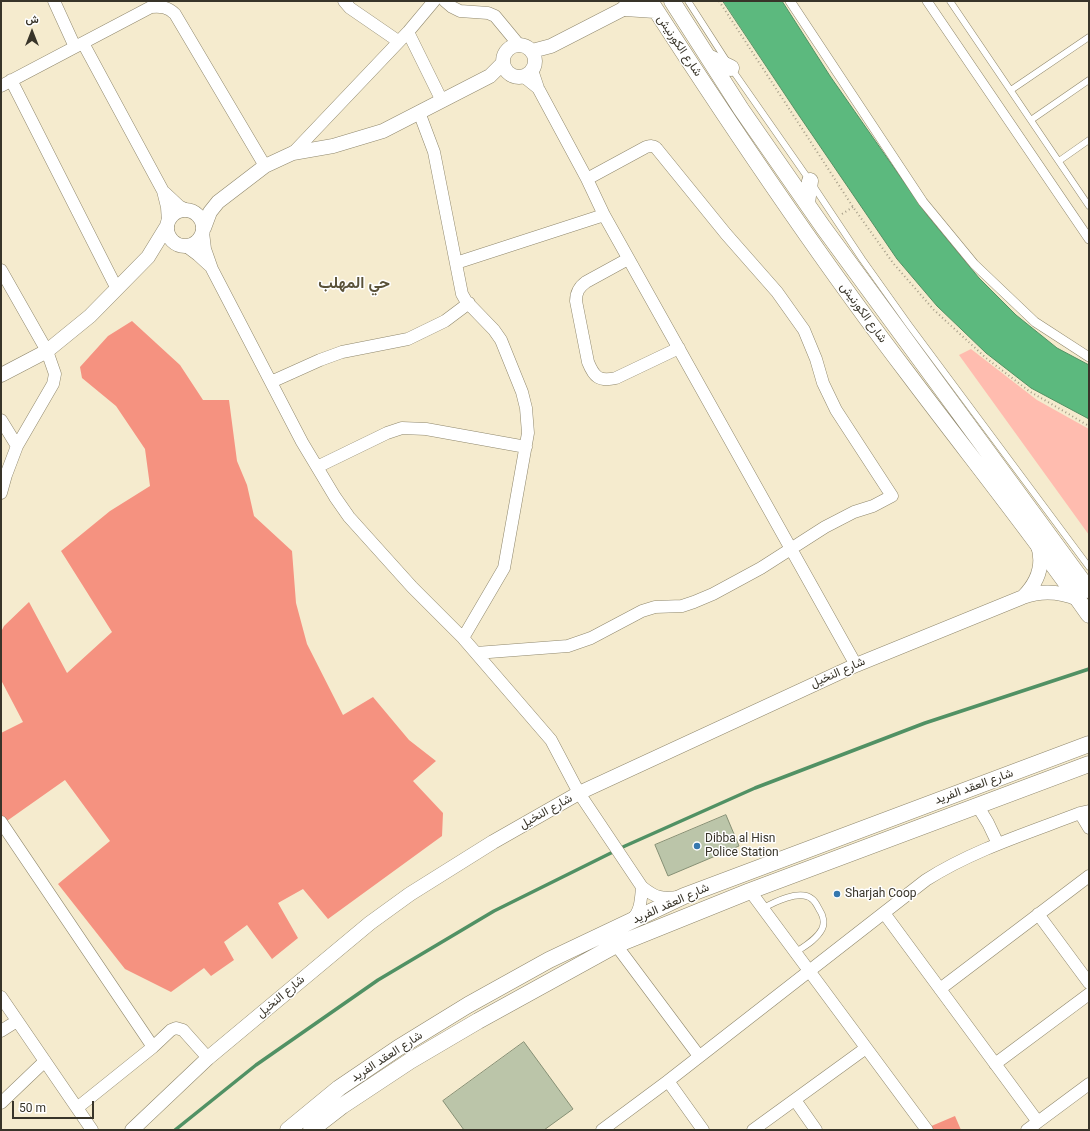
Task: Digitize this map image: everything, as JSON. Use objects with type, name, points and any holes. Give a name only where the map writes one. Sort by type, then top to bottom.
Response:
[{"type":"main road","name":"شارع الكورنيش","points":[[672,1],[741,109],[806,204],[1084,595],[1089,615]]},
{"type":"main road","points":[[628,4],[652,6]]},
{"type":"main road","name":"شارع الكورنيش","points":[[652,6],[762,170],[863,314],[1035,540],[1084,595]]},
{"type":"main road","points":[[708,57],[731,68]]},
{"type":"main road","points":[[806,204],[810,181]]},
{"type":"main road","name":"شارع العقد الفريد","points":[[288,1130],[339,1088],[398,1048],[462,1009],[549,960],[684,896],[1089,744]]},
{"type":"main road","name":"شارع العقد الفريد","points":[[311,1130],[342,1106],[410,1061],[478,1021],[616,946],[750,891],[1089,764]]},
{"type":"street","points":[[54,1],[163,191],[167,208],[167,224],[170,238],[176,244],[183,246],[198,255],[212,269]]},
{"type":"street","points":[[344,1],[350,8],[398,41]]},
{"type":"street","points":[[293,153],[408,32],[434,1]]},
{"type":"street","points":[[445,1],[460,11],[488,13],[495,16],[500,21],[514,46]]},
{"type":"street","points":[[790,1],[923,202],[969,258],[1035,322],[1089,357]]},
{"type":"street","points":[[927,1],[1089,239]]},
{"type":"street","points":[[117,289],[6,83],[151,8],[167,4],[175,14],[265,166]]},
{"type":"street","points":[[148,257],[165,249],[190,246],[199,241],[210,212],[218,202],[265,166],[293,153],[333,146],[383,131],[490,76],[527,67],[551,46],[628,4]]},
{"type":"street","points":[[408,32],[442,101]]},
{"type":"street","points":[[490,76],[503,63],[505,52],[514,46],[529,47],[527,67],[588,179],[604,215],[856,665]]},
{"type":"street","points":[[503,63],[505,68],[527,67]]},
{"type":"street","points":[[419,112],[434,152],[462,294],[501,340],[522,392],[526,408],[528,433],[504,568],[463,638]]},
{"type":"street","points":[[476,653],[550,648],[580,642],[610,629],[642,611],[655,607],[682,606],[713,594],[761,568],[825,527],[854,512],[886,500],[892,496],[836,410],[823,383],[816,359],[804,330],[777,292],[726,234],[655,147],[646,147],[588,179]]},
{"type":"street","points":[[163,191],[179,206],[198,215],[203,223],[208,259],[212,269],[302,442],[335,497],[349,517],[412,587],[463,638],[551,740],[579,793],[642,887],[654,896],[670,898],[684,896]]},
{"type":"street","points":[[1,375],[47,351],[90,316],[148,257],[172,215],[176,212],[218,202]]},
{"type":"street","points":[[456,262],[604,215]]},
{"type":"street","points":[[628,259],[586,282],[576,294],[576,301],[588,362],[591,370],[595,376],[602,379],[607,380],[616,378],[679,348]]},
{"type":"street","points":[[1,270],[47,351],[55,374],[53,384],[17,446],[1,493]]},
{"type":"street","points":[[271,382],[342,352],[408,339],[445,321],[469,303]]},
{"type":"street","points":[[1,420],[17,446]]},
{"type":"street","points":[[317,467],[387,433],[402,428],[432,430],[526,447]]},
{"type":"street","name":"شارع النخيل","points":[[1023,597],[1031,589],[1040,570],[1041,560],[1039,549],[1035,540]]},
{"type":"street","name":"شارع النخيل","points":[[132,1130],[208,1058],[370,923],[410,894],[493,842],[579,793],[856,665],[1023,597],[1037,593],[1051,592],[1084,595]]},
{"type":"street","points":[[977,805],[998,844]]},
{"type":"street","points":[[602,1130],[668,1081],[936,874],[998,844],[1084,812],[1089,828]]},
{"type":"street","points":[[1,822],[153,1047]]},
{"type":"street","points":[[940,989],[1089,876]]},
{"type":"street","points":[[626,924],[635,917],[639,909],[642,887]]},
{"type":"street","points":[[750,891],[762,909],[810,970],[927,1130]]},
{"type":"street","points":[[884,913],[1038,1122]]},
{"type":"street","points":[[1038,914],[1089,983]]},
{"type":"street","points":[[616,946],[699,1056]]},
{"type":"street","points":[[995,1064],[1089,994]]},
{"type":"street","points":[[1,997],[92,1130]]},
{"type":"street","points":[[1,1031],[17,1021]]},
{"type":"street","points":[[77,1108],[153,1047],[171,1030],[176,1028],[183,1030],[208,1058]]},
{"type":"street","points":[[754,1130],[866,1048]]},
{"type":"street","points":[[1,1104],[45,1061]]},
{"type":"street","points":[[668,1081],[703,1130]]},
{"type":"street","points":[[1027,1130],[1089,1084]]},
{"type":"street","points":[[795,1100],[816,1130]]},
{"type":"lane","points":[[688,1],[710,37],[862,259],[909,325],[1089,567]]},
{"type":"lane","points":[[950,1],[1089,206]]},
{"type":"lane","points":[[1011,90],[1089,37]]},
{"type":"lane","points":[[1031,120],[1089,80]]},
{"type":"lane","points":[[1059,161],[1089,140]]},
{"type":"lane","points":[[762,909],[771,903],[795,895],[802,894],[812,899],[821,912],[824,920],[822,929],[811,941],[796,952]]},
{"type":"path","points":[[719,1],[853,208],[893,262],[934,310],[986,358],[1029,391],[1089,426]]},
{"type":"shaded area","points":[[723,1],[782,1],[830,76],[927,215],[979,278],[1016,315],[1057,348],[1089,365],[1089,419],[1031,388],[986,353],[937,306],[897,259]]},
{"type":"shaded area","points":[[132,321],[180,365],[203,400],[229,400],[237,461],[247,485],[254,516],[292,551],[296,603],[307,644],[343,715],[373,697],[409,740],[436,761],[413,781],[443,813],[442,836],[328,919],[303,889],[278,903],[298,938],[272,959],[247,925],[224,942],[234,960],[211,976],[204,968],[171,992],[125,969],[58,884],[110,841],[65,780],[4,823],[1,821],[1,733],[23,722],[1,680],[1,632],[4,626],[29,602],[67,673],[112,632],[61,551],[110,511],[150,486],[145,449],[116,406],[82,378],[80,367],[108,336]]},
{"type":"shaded area","points":[[971,349],[1037,400],[1089,429],[1089,535],[959,355]]},
{"type":"shaded area","points":[[955,1116],[961,1130],[922,1130]]},
{"type":"building","name":"Dibba al Hisn Police Station","points":[[726,815],[739,846],[668,876],[655,845]]},
{"type":"building","points":[[524,1042],[573,1109],[544,1130],[464,1130],[443,1101]]},
{"type":"waterway","points":[[175,1130],[256,1065],[378,980],[494,911],[625,846],[755,788],[925,723],[1089,669]]},
{"type":"place","name":"Dibba al Hisn Police Station","points":[[697,846]]},
{"type":"place","name":"Sharjah Coop","points":[[837,894]]},
{"type":"district","name":"حي المهلب","points":[[354,284]]}]
